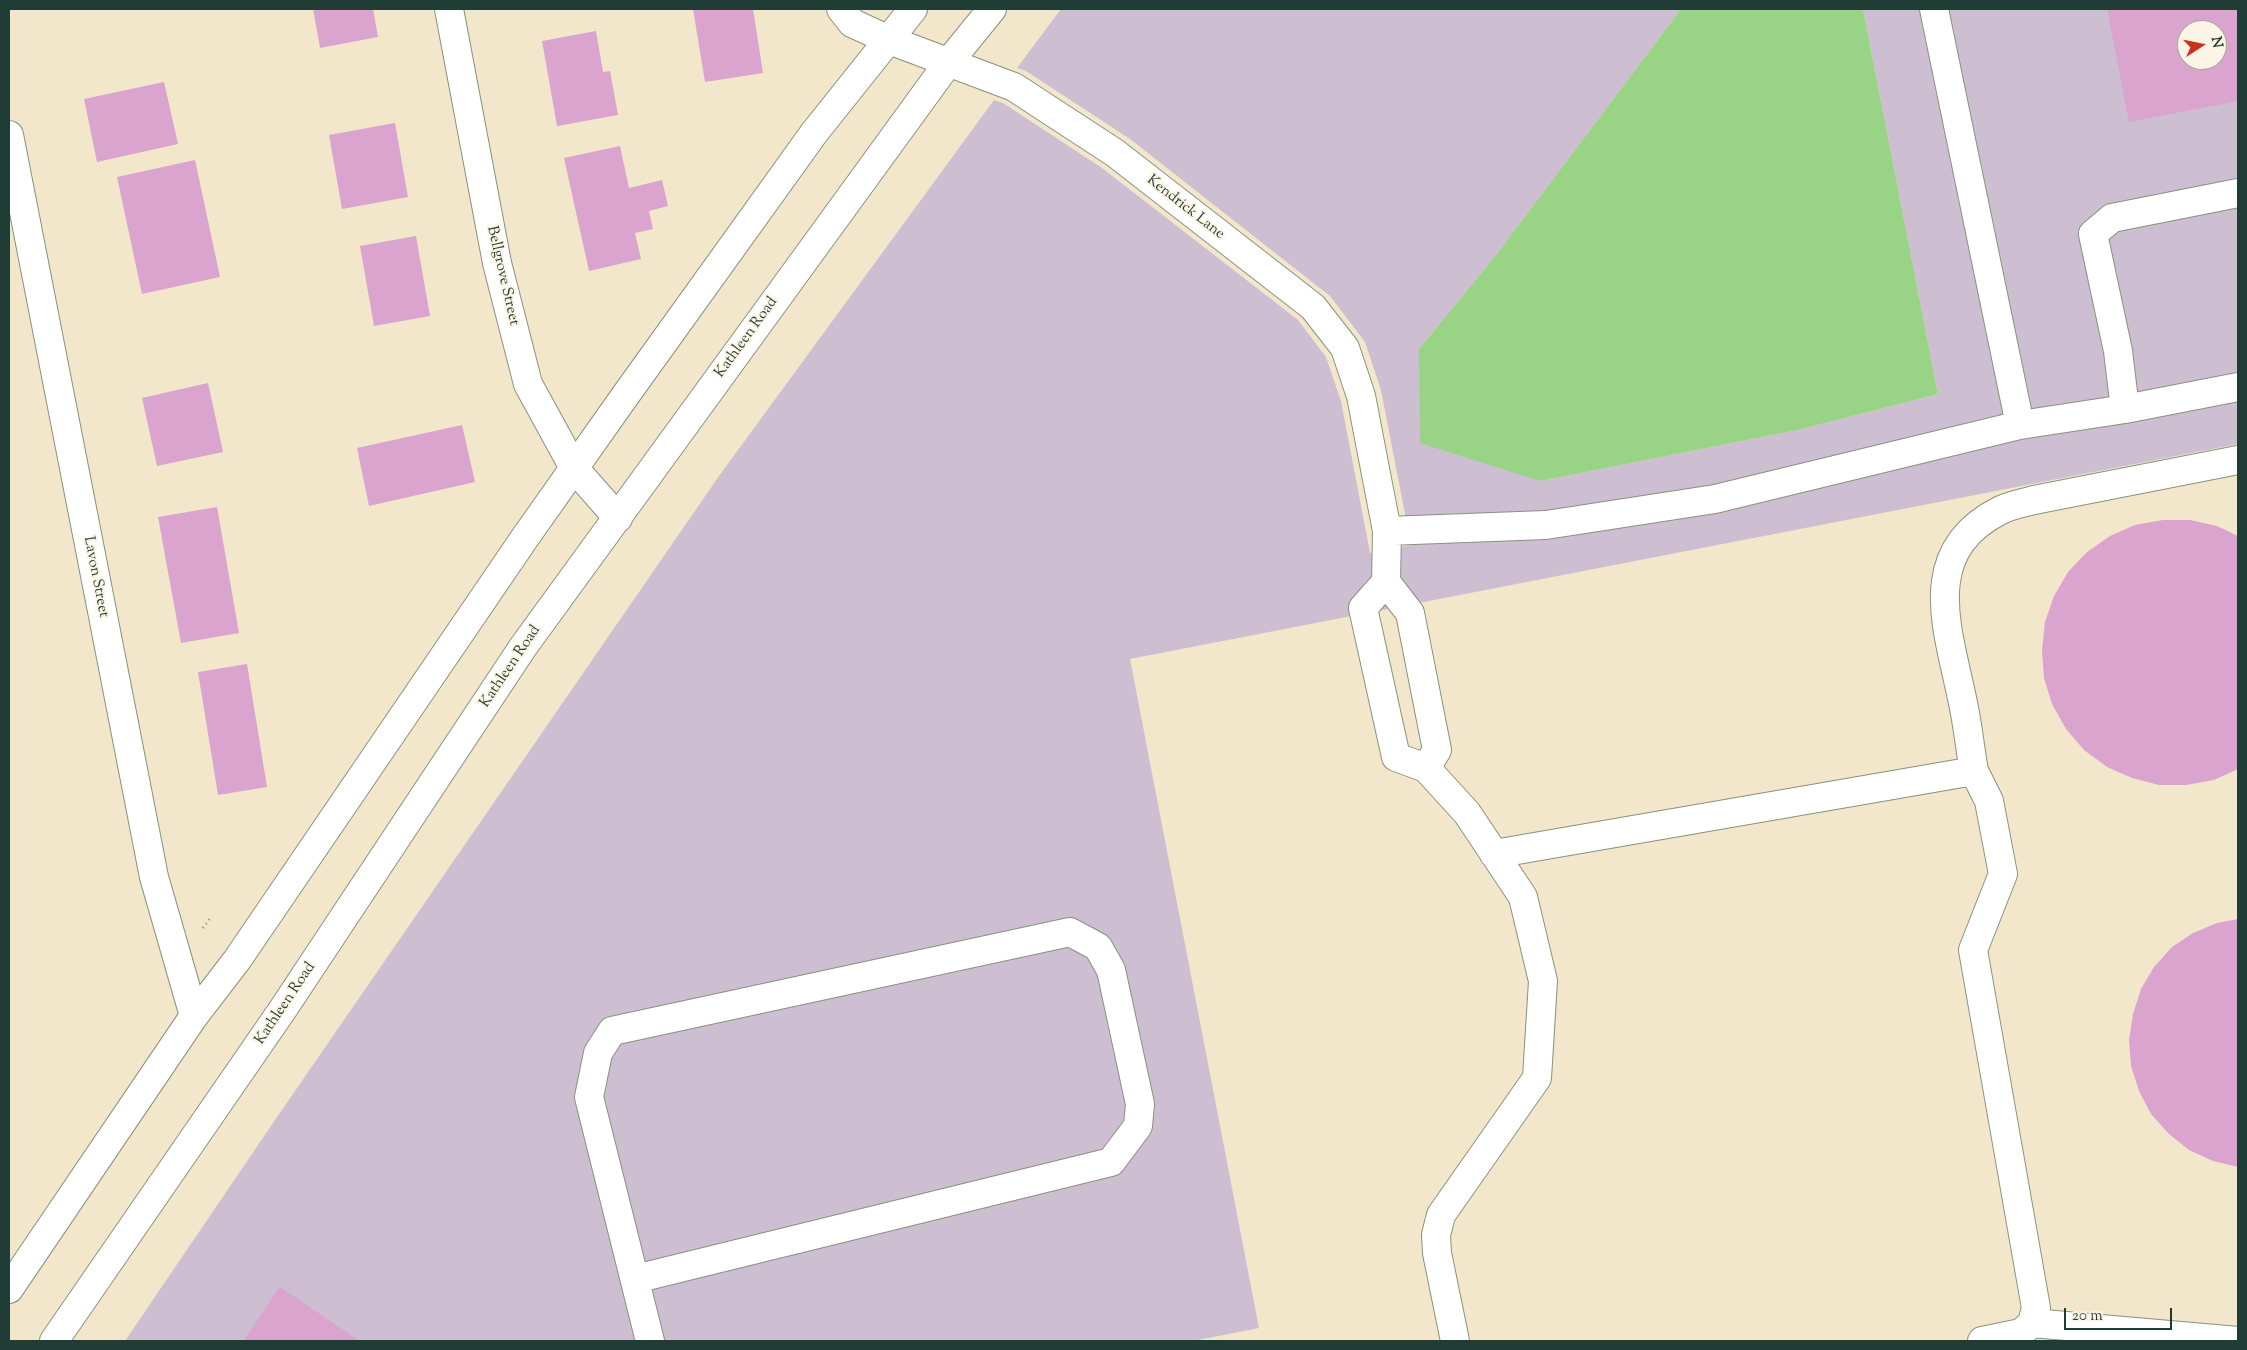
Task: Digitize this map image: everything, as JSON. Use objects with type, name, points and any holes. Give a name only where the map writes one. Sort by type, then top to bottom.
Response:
[{"type":"main road","name":"Bellgrove Street","points":[[449,9],[496,263],[528,384],[574,468],[618,518]]},
{"type":"main road","name":"Kendrick Lane","points":[[841,9],[852,23],[889,40],[1014,87],[1115,153],[1313,307],[1345,348],[1361,396],[1387,531],[1386,582]]},
{"type":"main road","points":[[9,1289],[194,1016],[237,960],[574,468],[814,133],[913,9]]},
{"type":"main road","name":"Kathleen Road","points":[[54,1341],[289,1000],[523,647],[948,62],[992,9]]},
{"type":"main road","points":[[1934,9],[2020,425]]},
{"type":"main road","name":"Lavon Street","points":[[9,135],[154,877],[194,1016]]},
{"type":"main road","points":[[2125,409],[2118,351],[2093,234],[2112,218],[2238,192]]},
{"type":"main road","points":[[1387,531],[1546,525],[1715,498],[2020,425],[2125,409],[2238,387]]},
{"type":"main road","points":[[1982,1341],[2021,1333],[2032,1323],[2036,1308],[1973,950],[2003,874],[1989,801],[1974,771],[1964,704],[1946,630],[1946,574],[1959,545],[1979,525],[2001,510],[2034,500],[2238,460]]},
{"type":"main road","points":[[1426,768],[1437,750],[1410,613],[1386,582],[1363,608],[1396,757],[1426,768],[1467,813],[1523,897],[1543,981],[1537,1078],[1441,1215],[1436,1235],[1437,1253],[1455,1341]]},
{"type":"main road","points":[[1494,854],[1974,771]]},
{"type":"main road","points":[[635,1279],[1111,1162],[1138,1126],[1140,1104],[1111,970],[1098,947],[1070,932],[612,1031],[598,1053],[589,1096],[650,1341]]},
{"type":"main road","points":[[2032,1323],[2238,1341]]},
{"type":"shaded area","points":[[1061,9],[1681,9],[1496,255],[1419,349],[1540,481],[1798,430],[1938,394],[1863,9],[2238,9],[2238,444],[1130,659],[1259,1328],[1193,1341],[125,1341],[719,476],[994,100],[1003,103],[1102,168],[1298,320],[1326,357],[1341,401],[1370,553],[1411,545],[1381,390],[1365,342],[1330,296],[1130,139],[1026,71],[1017,68]]},
{"type":"green space","points":[[1681,9],[1863,9],[1938,394],[1798,430],[1540,481],[1420,443],[1419,349],[1496,255]]},
{"type":"building","points":[[313,9],[373,9],[378,37],[320,48]]},
{"type":"building","points":[[693,9],[753,9],[763,73],[705,82]]},
{"type":"building","points":[[2107,9],[2238,9],[2238,101],[2129,122]]},
{"type":"building","points":[[596,31],[603,72],[610,71],[618,115],[557,126],[542,41]]},
{"type":"building","points":[[164,82],[178,144],[97,162],[84,99]]},
{"type":"building","points":[[395,123],[408,197],[342,209],[329,135]]},
{"type":"building","points":[[620,146],[629,188],[662,180],[668,206],[649,211],[653,229],[635,233],[641,259],[589,271],[564,158]]},
{"type":"building","points":[[195,160],[220,277],[142,294],[117,177]]},
{"type":"building","points":[[416,236],[430,316],[374,326],[360,246]]},
{"type":"building","points":[[208,383],[223,452],[157,466],[142,398]]},
{"type":"building","points":[[462,425],[475,482],[369,506],[357,448]]},
{"type":"building","points":[[217,507],[239,633],[181,643],[158,517]]},
{"type":"building","points":[[2163,520],[2190,520],[2217,526],[2238,536],[2238,769],[2214,780],[2186,785],[2159,785],[2132,778],[2107,767],[2084,750],[2066,729],[2052,704],[2044,678],[2042,650],[2045,622],[2054,596],[2068,572],[2087,552],[2110,536],[2135,525]]},
{"type":"building","points":[[247,664],[267,787],[218,795],[198,672]]},
{"type":"building","points":[[2238,919],[2238,1167],[2213,1161],[2189,1150],[2169,1134],[2151,1114],[2139,1091],[2131,1066],[2129,1040],[2133,1014],[2141,989],[2154,967],[2172,947],[2193,933],[2217,923]]},
{"type":"building","points":[[280,1287],[360,1341],[243,1341]]}]
